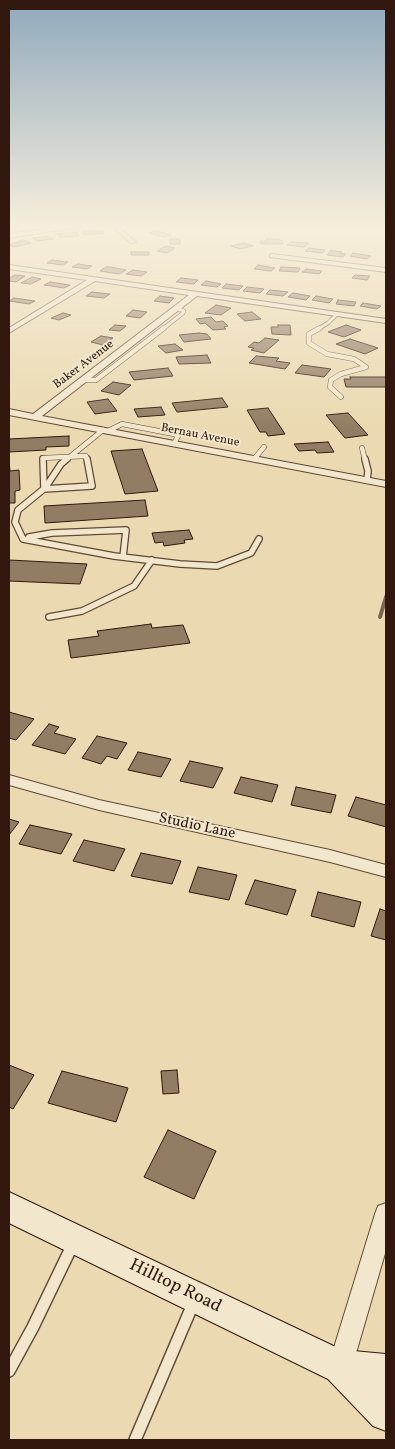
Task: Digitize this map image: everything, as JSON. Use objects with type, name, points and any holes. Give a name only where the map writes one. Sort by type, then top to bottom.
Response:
[{"type":"main road","name":"Hilltop Road","points":[[9,1207],[340,1367],[386,1413]]},
{"type":"main road","name":"Hilltop Road","points":[[340,1367],[386,1371]]},
{"type":"street","points":[[10,331],[72,293]]},
{"type":"street","points":[[186,293],[386,321]]},
{"type":"street","name":"Baker Avenue","points":[[34,417],[195,294]]},
{"type":"street","name":"Bernau Avenue","points":[[9,412],[105,431],[176,440],[254,459],[386,484]]},
{"type":"street","name":"Studio Lane","points":[[9,780],[99,805],[330,856],[386,871]]},
{"type":"street","points":[[340,1367],[386,1214]]},
{"type":"lane","points":[[82,380],[96,380],[183,313],[184,311],[176,308]]},
{"type":"lane","points":[[338,314],[328,323],[309,334],[309,343],[327,354],[354,359],[366,367],[341,374],[331,380],[330,387],[341,397]]},
{"type":"lane","points":[[133,342],[143,344]]},
{"type":"lane","points":[[176,440],[118,425],[105,431],[61,464],[44,489],[18,510],[12,521],[23,538],[123,557],[217,566],[251,553],[259,539]]},
{"type":"lane","points":[[254,459],[264,447]]},
{"type":"lane","points":[[362,448],[368,471],[367,480]]},
{"type":"lane","points":[[86,456],[92,486],[44,489],[43,458],[86,456]]},
{"type":"lane","points":[[23,538],[52,534],[126,530],[123,557]]},
{"type":"lane","points":[[48,617],[82,611],[134,586],[152,560]]},
{"type":"lane","points":[[9,1371],[76,1239]]},
{"type":"lane","points":[[135,1440],[196,1297]]},
{"type":"building","points":[[91,293],[110,294],[104,298],[86,296]]},
{"type":"building","points":[[267,293],[287,293],[283,296],[266,294]]},
{"type":"building","points":[[293,293],[310,296],[306,300],[288,297]]},
{"type":"building","points":[[160,296],[174,298],[169,303],[154,301]]},
{"type":"building","points":[[316,296],[333,299],[329,303],[312,300]]},
{"type":"building","points":[[14,298],[35,301],[29,304],[9,301]]},
{"type":"building","points":[[338,300],[356,302],[354,306],[336,304]]},
{"type":"building","points":[[363,303],[381,306],[377,309],[360,306]]},
{"type":"building","points":[[216,305],[231,308],[221,315],[205,313]]},
{"type":"building","points":[[133,310],[147,312],[140,318],[126,316]]},
{"type":"building","points":[[252,312],[261,319],[245,321],[237,314]]},
{"type":"building","points":[[63,313],[71,315],[59,320],[51,318]]},
{"type":"building","points":[[211,317],[216,322],[223,321],[228,326],[224,327],[226,329],[213,330],[205,323],[200,324],[196,319]]},
{"type":"building","points":[[115,325],[126,326],[120,331],[109,330]]},
{"type":"building","points":[[278,325],[290,325],[291,335],[272,334],[271,327],[278,327]]},
{"type":"building","points":[[346,325],[361,330],[344,337],[328,332]]},
{"type":"building","points":[[207,334],[211,339],[184,342],[179,335]]},
{"type":"building","points":[[101,336],[113,338],[103,345],[91,342]]},
{"type":"building","points":[[265,338],[279,340],[264,353],[251,350],[254,348],[248,347],[254,342],[259,343]]},
{"type":"building","points":[[350,339],[378,348],[365,354],[336,344]]},
{"type":"building","points":[[175,344],[183,350],[166,353],[158,346]]},
{"type":"building","points":[[207,355],[211,363],[179,364],[176,357]]},
{"type":"building","points":[[256,356],[279,358],[276,361],[290,363],[285,369],[249,363]]},
{"type":"building","points":[[302,365],[331,369],[324,377],[295,373]]},
{"type":"building","points":[[168,368],[173,376],[134,380],[129,372]]},
{"type":"building","points":[[350,377],[386,377],[386,387],[346,387],[344,379],[351,379]]},
{"type":"building","points":[[113,382],[131,385],[119,395],[101,391]]},
{"type":"building","points":[[222,398],[228,407],[177,412],[172,403]]},
{"type":"building","points":[[108,399],[117,411],[95,414],[87,402]]},
{"type":"building","points":[[161,407],[165,415],[138,417],[134,409]]},
{"type":"building","points":[[268,408],[285,434],[268,436],[266,432],[260,432],[247,410]]},
{"type":"building","points":[[348,413],[368,435],[345,438],[326,415]]},
{"type":"building","points":[[69,436],[69,446],[46,447],[46,450],[9,452],[9,439]]},
{"type":"building","points":[[328,442],[334,452],[299,451],[294,444]]},
{"type":"building","points":[[142,449],[158,491],[125,494],[111,451]]},
{"type":"building","points":[[9,460],[10,471],[19,470],[20,490],[15,491],[15,503],[9,503]]},
{"type":"building","points":[[145,500],[148,516],[45,523],[44,506]]},
{"type":"building","points":[[189,530],[193,539],[184,540],[185,543],[164,546],[163,542],[155,543],[152,533]]},
{"type":"building","points":[[9,560],[87,564],[80,584],[9,581]]},
{"type":"building","points":[[151,624],[152,628],[183,625],[190,643],[71,658],[68,640],[99,636],[97,631]]},
{"type":"building","points":[[9,712],[34,719],[16,740],[9,738]]},
{"type":"building","points":[[49,724],[59,727],[54,733],[76,739],[65,754],[32,745]]},
{"type":"building","points":[[97,736],[127,743],[117,759],[107,756],[101,764],[82,758]]},
{"type":"building","points":[[138,752],[171,759],[161,777],[128,770]]},
{"type":"building","points":[[190,761],[223,768],[213,788],[180,781]]},
{"type":"building","points":[[241,777],[278,785],[272,802],[234,793]]},
{"type":"building","points":[[296,787],[336,795],[331,813],[291,805]]},
{"type":"building","points":[[356,797],[386,805],[386,827],[348,816]]},
{"type":"building","points":[[9,819],[19,822],[9,835]]},
{"type":"building","points":[[30,825],[72,834],[61,854],[19,844]]},
{"type":"building","points":[[84,840],[125,849],[114,871],[73,861]]},
{"type":"building","points":[[141,853],[181,861],[172,884],[131,876]]},
{"type":"building","points":[[198,867],[237,875],[229,900],[189,892]]},
{"type":"building","points":[[255,880],[296,890],[287,915],[245,904]]},
{"type":"building","points":[[318,892],[361,902],[354,927],[311,916]]},
{"type":"building","points":[[380,909],[386,911],[386,940],[371,936]]},
{"type":"building","points":[[9,1065],[34,1075],[13,1109],[9,1107]]},
{"type":"building","points":[[177,1070],[179,1093],[163,1094],[161,1071]]},
{"type":"building","points":[[62,1071],[128,1088],[116,1122],[48,1103]]},
{"type":"building","points":[[168,1130],[216,1151],[194,1199],[144,1177]]},
{"type":"waterway","points":[[380,617],[386,597]]}]
